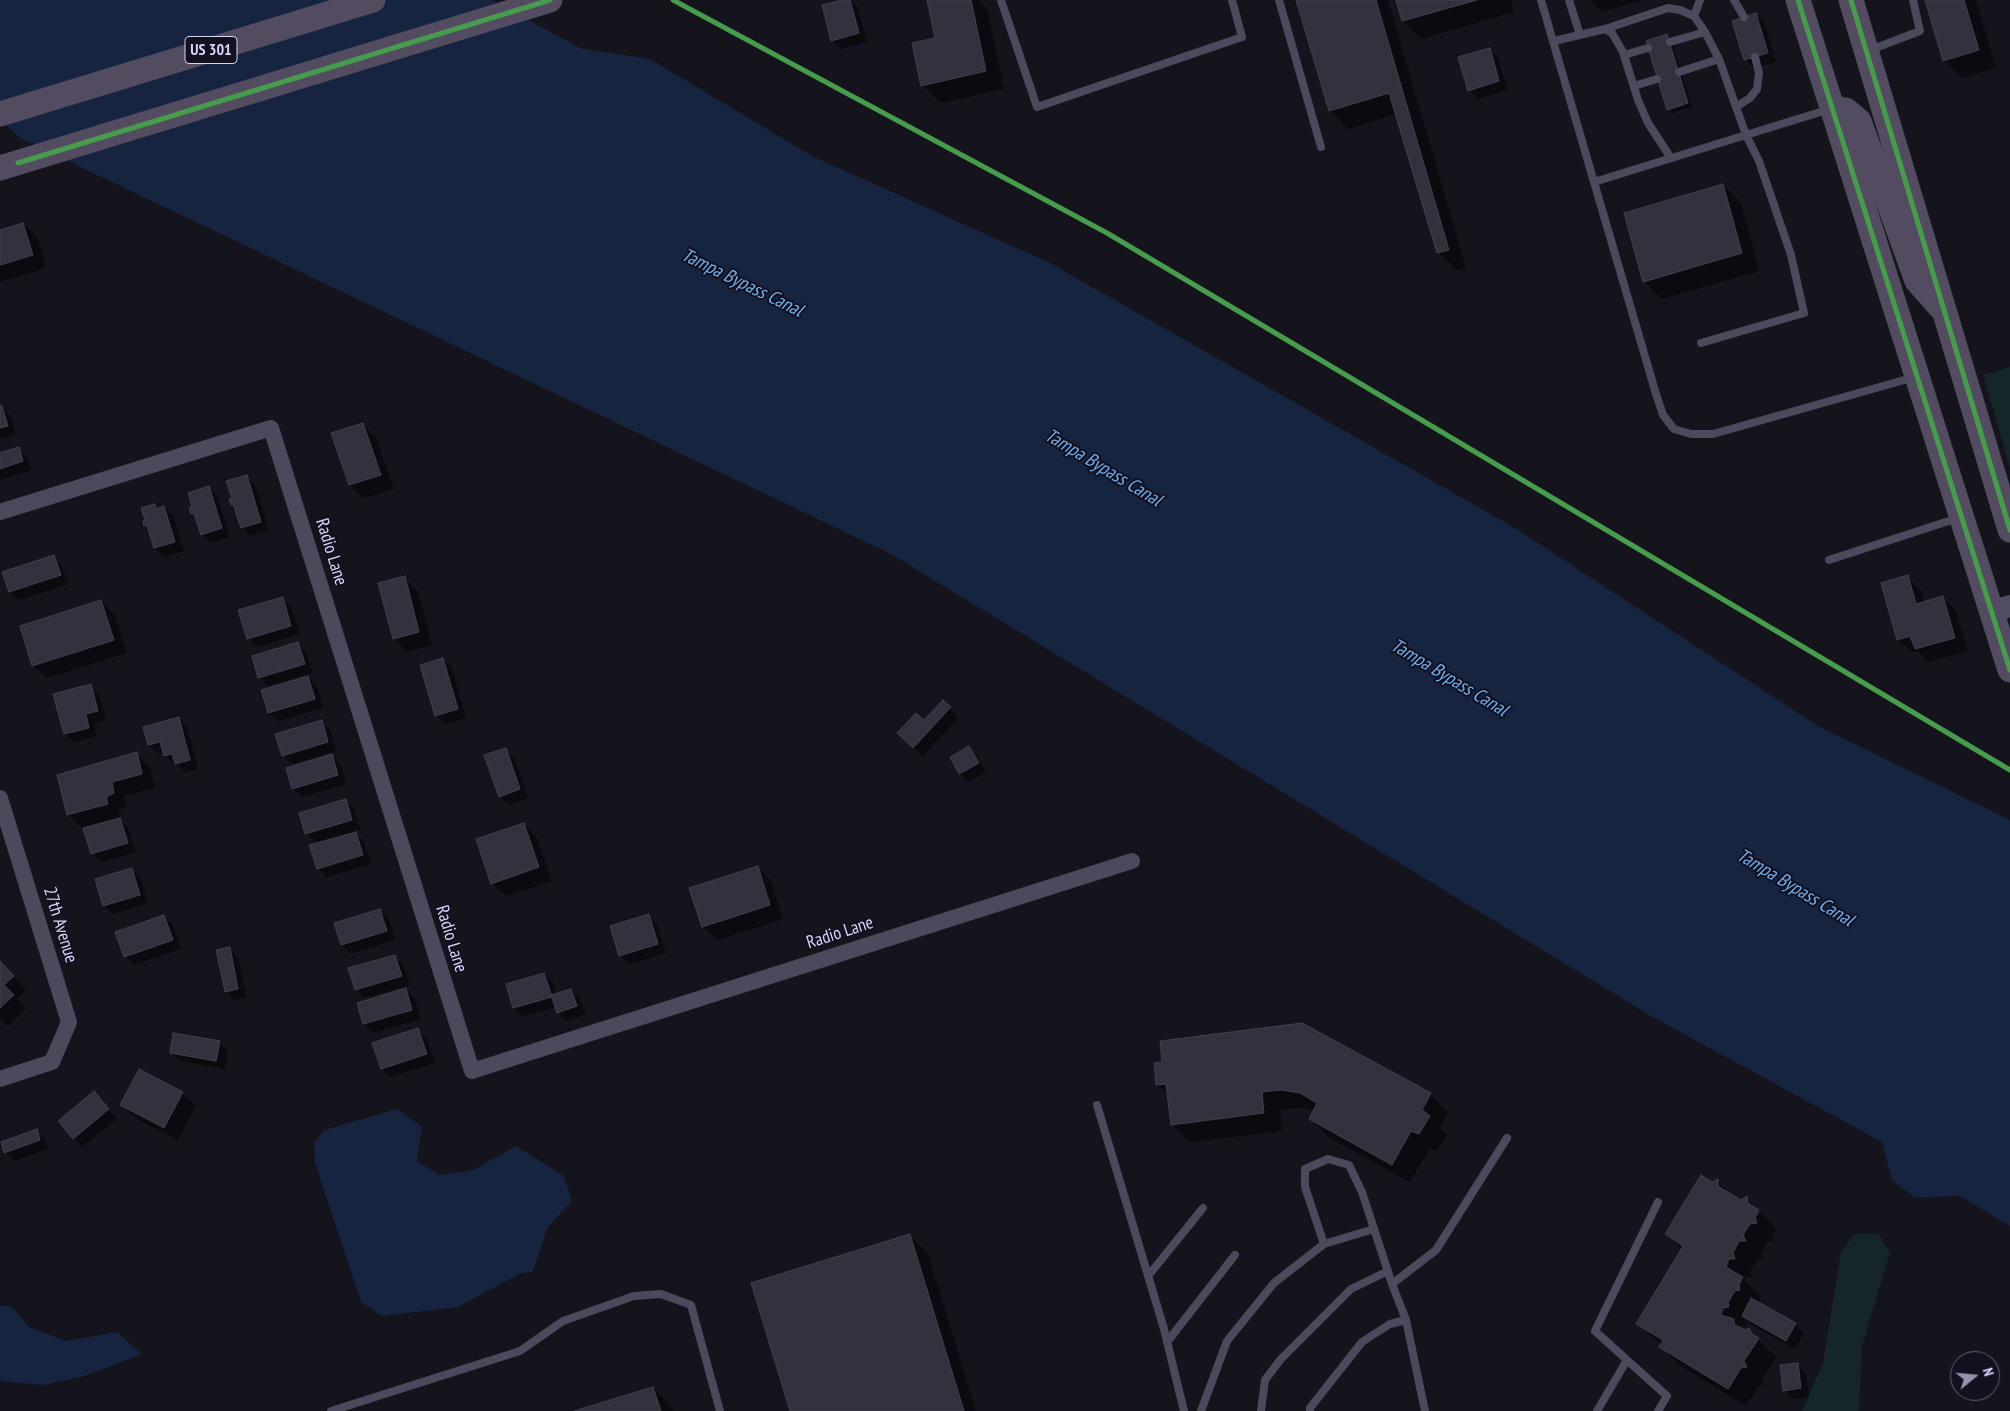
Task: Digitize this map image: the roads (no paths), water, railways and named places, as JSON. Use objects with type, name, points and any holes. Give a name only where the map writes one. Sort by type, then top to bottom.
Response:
[{"type":"main road","name":"US 301","points":[[0,114],[373,0]]},
{"type":"main road","points":[[9,166],[550,0]]},
{"type":"main road","points":[[1798,0],[1962,517],[2001,609],[2010,670]]},
{"type":"main road","points":[[1851,0],[2010,530]]},
{"type":"main road","points":[[1832,108],[1846,110],[1859,121],[1917,281],[1946,314]]},
{"type":"street","name":"Radio Lane","points":[[0,512],[271,428],[472,1071],[1132,861]]},
{"type":"street","name":"27th Avenue","points":[[0,798],[69,1022],[52,1062],[0,1079]]},
{"type":"lane","points":[[1001,0],[1037,106],[1242,38],[1232,0]]},
{"type":"lane","points":[[1279,0],[1321,147]]},
{"type":"lane","points":[[1541,0],[1656,394],[1663,415],[1674,428],[1691,434],[1713,434],[1918,376]]},
{"type":"lane","points":[[1569,0],[1580,35]]},
{"type":"lane","points":[[1694,16],[1700,0]]},
{"type":"lane","points":[[1734,0],[1744,17]]},
{"type":"lane","points":[[1866,51],[1920,31],[1913,0]]},
{"type":"lane","points":[[1554,41],[1605,29],[1668,8],[1680,10],[1694,16],[1719,59],[1746,135],[1759,161],[1791,255],[1804,313],[1701,343]]},
{"type":"lane","points":[[1605,29],[1612,34],[1624,55],[1648,123],[1671,158]]},
{"type":"lane","points":[[1670,42],[1705,32]]},
{"type":"lane","points":[[1624,55],[1648,48]]},
{"type":"lane","points":[[1736,107],[1750,98],[1757,89],[1759,73],[1755,57]]},
{"type":"lane","points":[[1679,72],[1719,59]]},
{"type":"lane","points":[[1634,86],[1657,78]]},
{"type":"lane","points":[[1594,182],[1832,108]]},
{"type":"lane","points":[[1829,560],[1962,517]]},
{"type":"lane","points":[[1097,1104],[1167,1342],[1184,1411]]},
{"type":"lane","points":[[1392,1284],[1436,1250],[1507,1138]]},
{"type":"lane","points":[[1324,1244],[1305,1187],[1305,1169],[1328,1159],[1349,1165],[1362,1192],[1392,1284],[1406,1320],[1425,1411]]},
{"type":"lane","points":[[1658,1202],[1596,1331],[1667,1396],[1658,1411]]},
{"type":"lane","points":[[1148,1276],[1203,1208]]},
{"type":"lane","points":[[1201,1411],[1227,1341],[1274,1283],[1324,1244],[1374,1229]]},
{"type":"lane","points":[[1167,1342],[1235,1255]]},
{"type":"lane","points":[[1261,1411],[1265,1380],[1281,1359],[1351,1290],[1388,1271]]},
{"type":"lane","points":[[331,1411],[520,1351],[563,1321],[634,1296],[661,1294],[691,1305],[720,1411]]},
{"type":"lane","points":[[1310,1411],[1310,1408],[1362,1342],[1390,1324],[1406,1320]]},
{"type":"lane","points":[[1597,1411],[1627,1360]]},
{"type":"water","name":"Tampa Bypass Canal","points":[[0,0],[492,0],[580,48],[650,59],[812,156],[1050,263],[1515,528],[1818,726],[2010,820],[2010,1226],[1960,1196],[1915,1198],[1892,1180],[1882,1142],[1651,1016],[891,554],[22,139],[0,120]]},
{"type":"water","points":[[397,1109],[422,1127],[417,1161],[439,1175],[473,1170],[516,1146],[564,1176],[572,1201],[547,1228],[533,1272],[521,1273],[458,1307],[382,1316],[361,1302],[315,1162],[314,1143],[324,1130]]},
{"type":"water","points":[[0,1306],[11,1306],[29,1327],[66,1341],[117,1332],[142,1354],[88,1375],[44,1385],[0,1381]]}]
